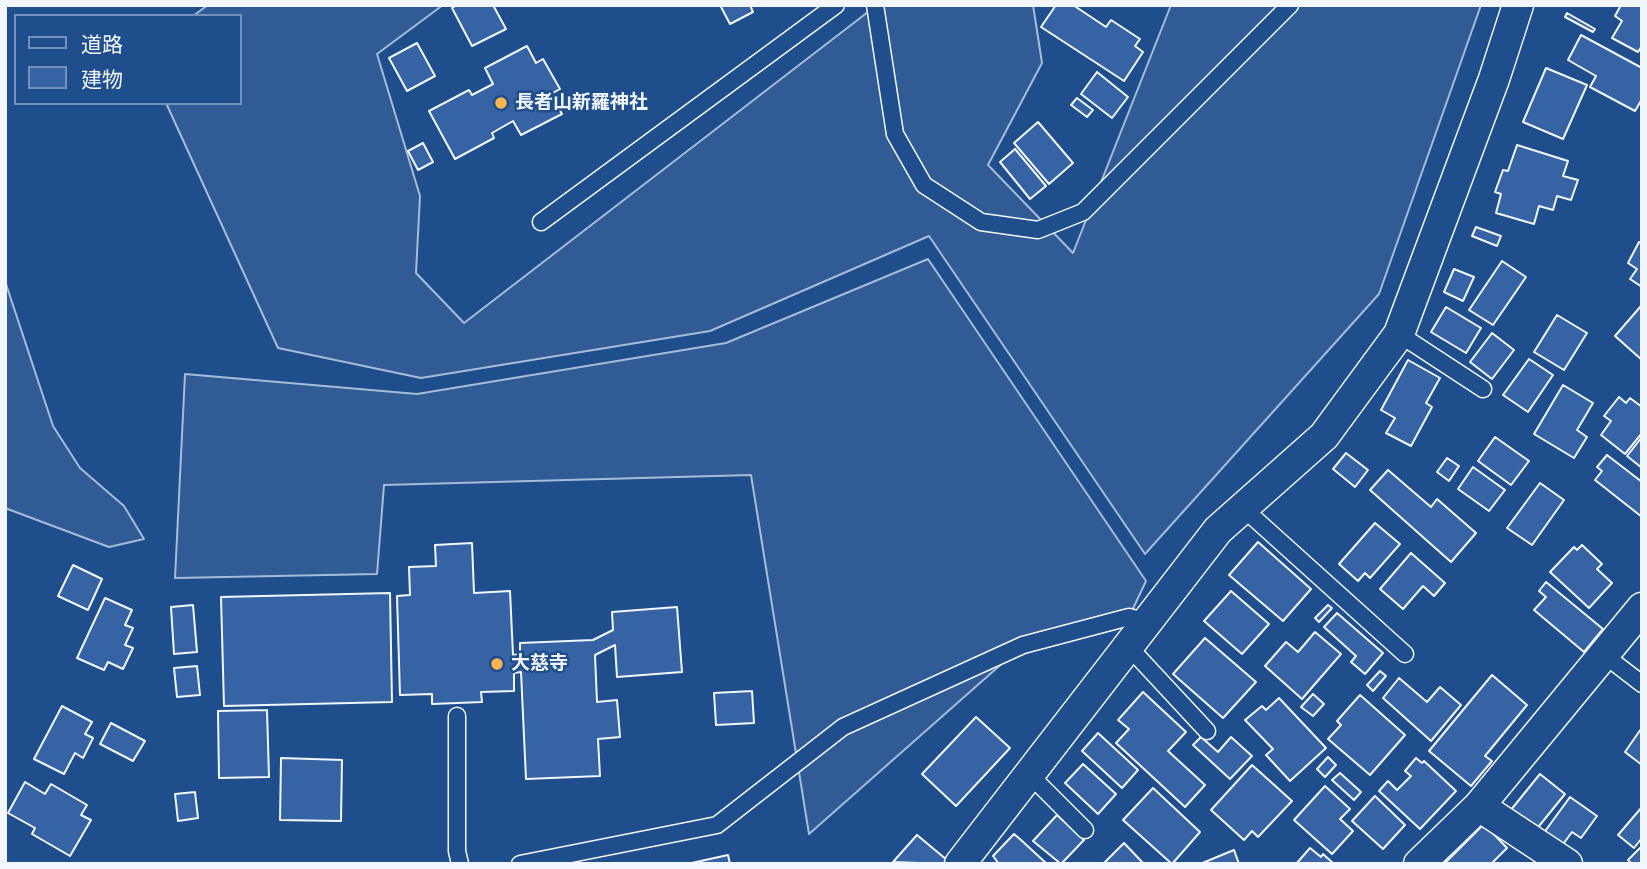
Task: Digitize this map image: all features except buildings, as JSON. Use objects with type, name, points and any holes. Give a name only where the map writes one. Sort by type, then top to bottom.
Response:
[{"type":"street","points":[[961,863],[1217,530],[1324,436],[1399,334],[1494,79],[1518,5]]},
{"type":"street","points":[[1419,864],[1479,806],[1642,608]]},
{"type":"street","points":[[1479,806],[1567,864]]},
{"type":"lane","points":[[541,222],[836,5]]},
{"type":"lane","points":[[875,5],[895,134],[923,185],[981,222],[1038,230],[1083,212],[1290,5]]},
{"type":"lane","points":[[1399,334],[1483,389]]},
{"type":"lane","points":[[1243,508],[1405,654]]},
{"type":"lane","points":[[520,864],[717,825],[843,727],[1023,645],[1129,617],[1147,622]]},
{"type":"lane","points":[[1128,646],[1207,731]]},
{"type":"lane","points":[[1603,654],[1642,684]]},
{"type":"lane","points":[[457,716],[457,851],[460,864]]},
{"type":"lane","points":[[1029,774],[1084,830]]},
{"type":"shaded area","points":[[208,5],[443,5],[377,54],[420,196],[416,273],[464,323],[877,5],[1033,5],[1042,63],[988,165],[1073,253],[1171,5],[1481,5],[1379,294],[1145,554],[929,236],[710,331],[421,378],[278,348],[167,105],[242,105],[242,14],[196,14]]},
{"type":"shaded area","points":[[928,259],[1146,581],[1129,617],[1023,645],[809,834],[751,475],[384,485],[377,574],[175,578],[185,374],[417,394],[726,343]]},
{"type":"shaded area","points":[[5,281],[53,426],[80,468],[124,506],[144,539],[109,547],[5,508]]},
{"type":"place","name":"長者山新羅神社","points":[[501,103]]},
{"type":"place","name":"大慈寺","points":[[497,664]]}]
